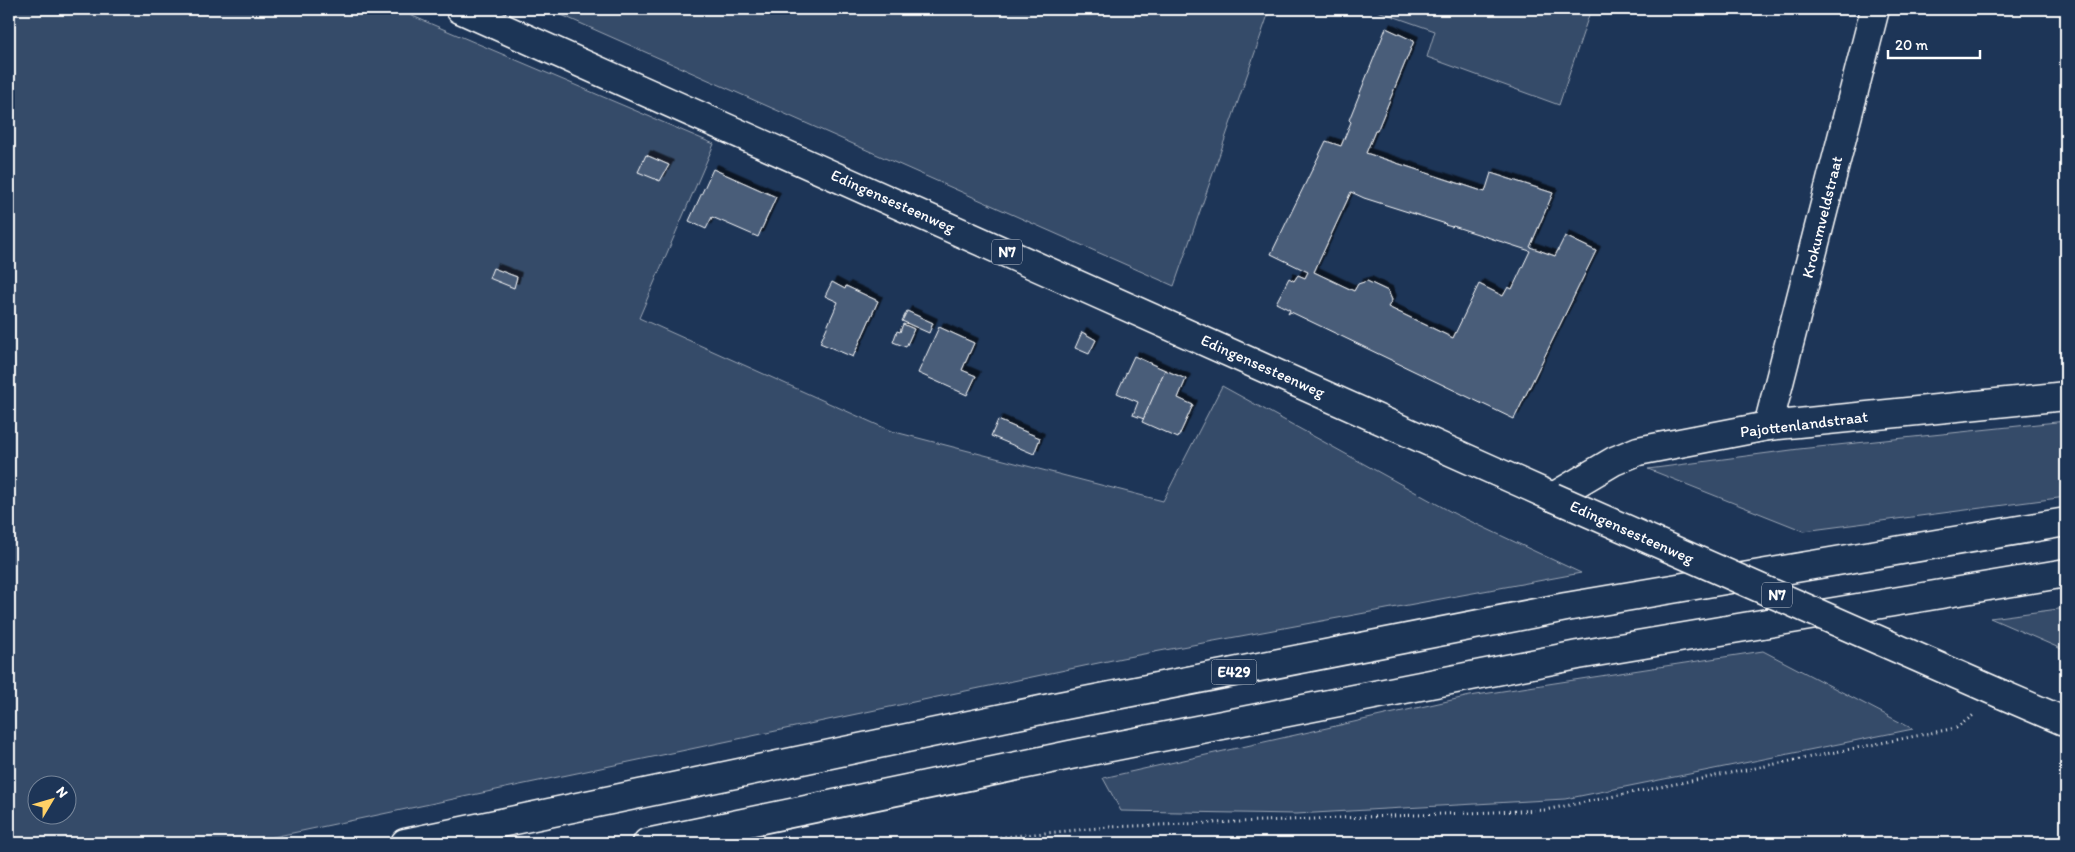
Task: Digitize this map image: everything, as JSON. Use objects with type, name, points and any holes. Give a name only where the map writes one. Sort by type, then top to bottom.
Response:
[{"type":"main road","name":"Edingensesteenweg","points":[[460,9],[1554,497],[2066,722]]},
{"type":"main road","name":"Krokumveldstraat","points":[[1768,426],[1876,9]]},
{"type":"main road","name":"Pajottenlandstraat","points":[[1554,497],[1614,461],[1638,451],[1768,426],[2066,396]]},
{"type":"main road","name":"E429","points":[[405,843],[1060,706],[1508,619],[2066,522]]},
{"type":"main road","points":[[647,843],[1080,753],[1578,655],[2066,573]]},
{"type":"path","points":[[940,843],[1108,827],[1545,810],[1956,728],[2001,694]]},
{"type":"shaded area","points":[[9,9],[396,9],[714,144],[639,318],[891,431],[1163,501],[1222,386],[1455,514],[1581,573],[1122,658],[245,843],[9,843]]},
{"type":"shaded area","points":[[548,9],[1270,9],[1174,286]]},
{"type":"shaded area","points":[[1372,9],[1591,9],[1559,105],[1427,57],[1435,31]]},
{"type":"shaded area","points":[[2066,421],[2066,497],[1804,531],[1648,469],[1799,449]]},
{"type":"shaded area","points":[[2066,608],[2066,651],[1990,618]]},
{"type":"shaded area","points":[[1763,651],[1913,729],[1565,799],[1296,814],[1121,811],[1103,778],[1470,696]]},
{"type":"building","points":[[1386,28],[1414,41],[1366,153],[1485,192],[1491,173],[1553,193],[1530,247],[1555,256],[1565,236],[1596,251],[1514,419],[1291,312],[1288,314],[1290,310],[1276,303],[1289,278],[1294,281],[1298,275],[1305,278],[1308,272],[1271,254],[1326,141],[1341,146],[1351,122],[1349,120]],"holes":[[[1351,192],[1445,225],[1530,251],[1512,289],[1508,287],[1503,296],[1479,284],[1453,338],[1388,307],[1392,300],[1388,291],[1367,281],[1358,284],[1354,291],[1314,272]]]},
{"type":"building","points":[[646,155],[669,165],[660,181],[638,172]]},
{"type":"building","points":[[713,169],[776,197],[758,237],[712,217],[706,229],[689,221]]},
{"type":"building","points":[[493,268],[517,277],[514,288],[489,278]]},
{"type":"building","points":[[832,282],[845,289],[846,286],[878,301],[853,357],[820,343],[838,302],[825,296]]},
{"type":"building","points":[[907,311],[933,323],[929,333],[902,321]]},
{"type":"building","points":[[903,324],[914,329],[906,347],[893,342],[897,331],[900,332]]},
{"type":"building","points":[[939,327],[974,343],[962,370],[976,376],[967,395],[918,373]]},
{"type":"building","points":[[1082,332],[1096,340],[1089,354],[1075,348]]},
{"type":"building","points":[[1134,356],[1165,370],[1144,419],[1133,415],[1138,402],[1117,393]]},
{"type":"building","points":[[1165,370],[1186,379],[1178,398],[1193,405],[1178,438],[1142,422]]},
{"type":"building","points":[[998,420],[1040,438],[1034,454],[991,436]]}]
